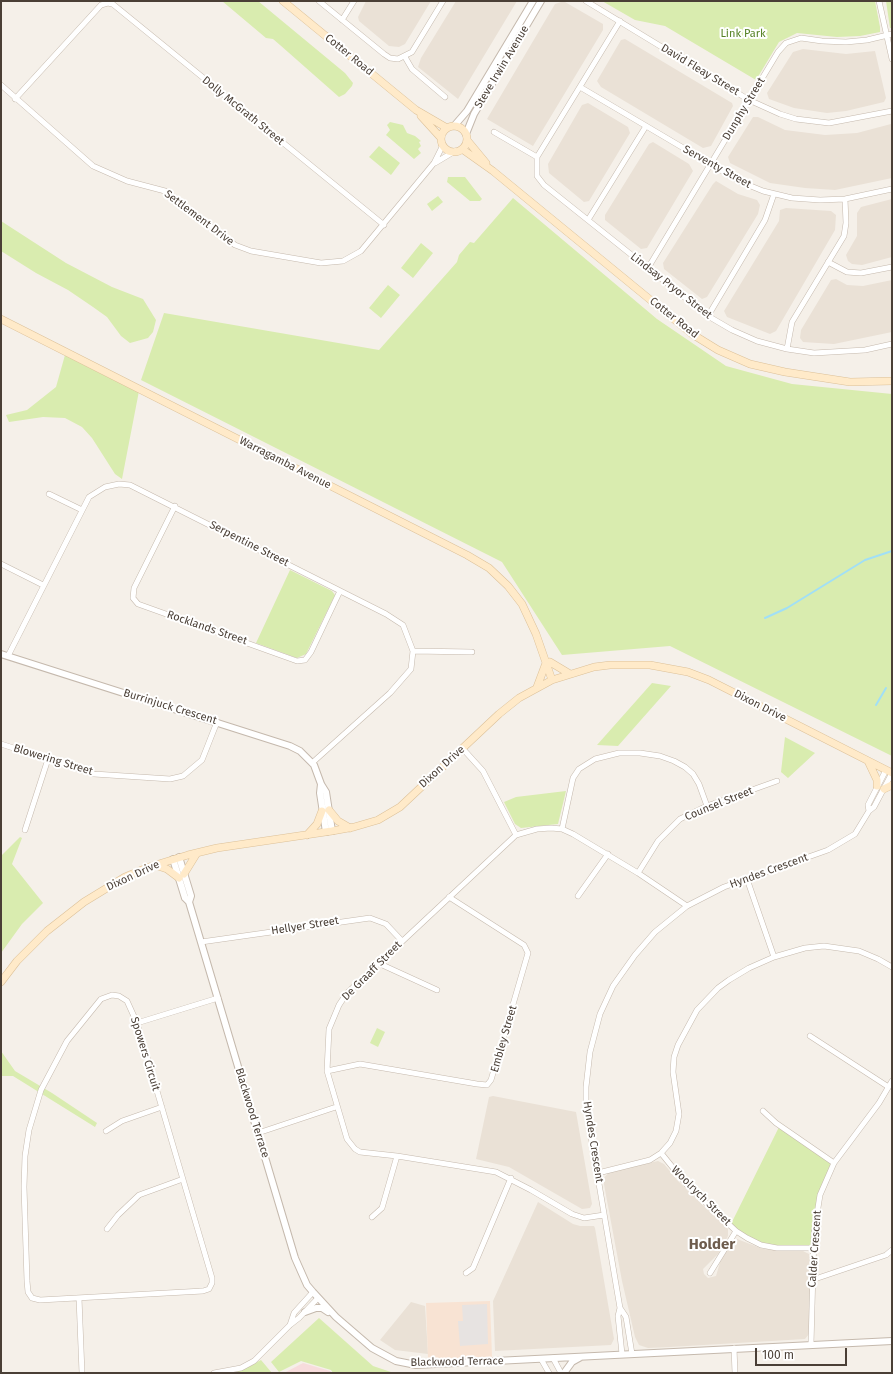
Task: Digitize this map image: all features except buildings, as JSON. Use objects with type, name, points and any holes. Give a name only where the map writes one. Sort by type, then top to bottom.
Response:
[{"type":"main road","name":"Cotter Road","points":[[283,1],[416,110],[442,141]]},
{"type":"main road","name":"Cotter Road","points":[[416,110],[450,127]]},
{"type":"main road","points":[[450,127],[461,128],[466,137],[458,150],[448,150],[442,141],[450,127]]},
{"type":"main road","name":"Cotter Road","points":[[466,137],[493,171]]},
{"type":"main road","name":"Cotter Road","points":[[458,150],[493,171],[692,334],[728,355],[750,364],[799,375],[850,382],[892,381]]},
{"type":"main road","name":"Warragamba Avenue","points":[[1,319],[467,555],[489,568],[508,586],[522,604],[555,679]]},
{"type":"main road","points":[[537,688],[548,663],[570,674]]},
{"type":"main road","name":"Dixon Drive","points":[[1,982],[35,941],[74,909],[106,888],[154,865],[197,853],[329,832],[378,820],[400,807],[509,706],[537,688],[555,679],[594,667],[633,664],[668,667],[688,672],[709,680],[890,772]]},
{"type":"main road","points":[[868,761],[881,788],[892,785]]},
{"type":"main road","points":[[307,835],[317,824],[326,810],[338,821],[350,828]]},
{"type":"main road","points":[[154,865],[182,876],[197,853]]},
{"type":"street","points":[[320,1],[390,58],[398,59],[405,57],[412,52],[443,1]]},
{"type":"street","points":[[342,20],[354,1]]},
{"type":"street","name":"Steve Irwin Avenue","points":[[450,127],[467,110],[533,1]]},
{"type":"street","name":"Steve Irwin Avenue","points":[[466,137],[474,114],[541,1]]},
{"type":"street","name":"David Fleay Street","points":[[586,1],[750,100],[764,108],[790,118],[829,123],[892,111]]},
{"type":"street","points":[[879,1],[889,35],[892,59]]},
{"type":"street","name":"Dolly McGrath Street","points":[[15,99],[101,5],[111,3],[384,225]]},
{"type":"street","points":[[494,132],[537,157],[620,22]]},
{"type":"street","name":"Dunphy Street","points":[[648,268],[778,52],[790,41],[801,38],[846,42],[867,40],[889,35]]},
{"type":"street","points":[[405,57],[412,69],[446,97]]},
{"type":"street","name":"Settlement Drive","points":[[1,85],[15,99],[93,166],[127,181],[165,191],[230,242],[243,249],[315,262],[336,263],[348,259],[361,251],[434,163],[442,141]]},
{"type":"street","name":"Serventy Street","points":[[580,87],[741,182],[774,194],[810,201],[845,199],[892,189]]},
{"type":"street","points":[[588,220],[646,126]]},
{"type":"street","name":"Settlement Drive","points":[[434,163],[458,150]]},
{"type":"street","name":"Lindsay Pryor Street","points":[[537,157],[537,176],[544,185],[708,316],[732,330],[757,341],[814,353],[865,350],[892,344]]},
{"type":"street","points":[[708,316],[765,220],[774,194]]},
{"type":"street","points":[[787,348],[792,322],[844,236],[846,223],[845,199]]},
{"type":"street","points":[[828,262],[847,272],[861,274],[892,267]]},
{"type":"street","name":"Serpentine Street","points":[[8,656],[89,497],[105,487],[119,484],[130,485],[175,506],[386,614],[403,626],[413,651]]},
{"type":"street","points":[[49,494],[82,510]]},
{"type":"street","name":"Rocklands Street","points":[[175,506],[134,588],[133,598],[138,604],[297,661],[305,660],[311,652],[340,591]]},
{"type":"street","points":[[1,564],[43,585]]},
{"type":"street","points":[[312,763],[390,693],[411,669],[413,651],[472,652]]},
{"type":"street","name":"Burrinjuck Crescent","points":[[1,654],[217,722],[290,746],[300,751],[312,763],[321,784],[320,793],[326,810],[329,832]]},
{"type":"street","name":"Blowering Street","points":[[1,744],[94,774],[170,779],[182,776],[202,760],[217,722]]},
{"type":"street","points":[[463,749],[483,771],[516,835]]},
{"type":"street","points":[[562,829],[573,778],[579,769],[595,759],[619,753],[640,753],[660,756],[685,767],[693,774],[699,784],[707,806]]},
{"type":"street","points":[[25,830],[48,759]]},
{"type":"street","name":"Hyndes Crescent","points":[[622,1354],[618,1316],[620,1308],[586,1107],[586,1087],[590,1052],[600,1014],[613,986],[635,955],[655,932],[687,906],[724,887],[828,850],[855,834],[869,811],[868,804],[881,788],[890,772]]},
{"type":"street","name":"Counsel Street","points":[[638,873],[665,832],[687,815],[707,806],[777,781]]},
{"type":"street","name":"De Graaff Street","points":[[604,1215],[584,1218],[572,1214],[503,1174],[484,1169],[360,1152],[355,1149],[347,1139],[336,1107],[327,1071],[327,1046],[332,1019],[347,993],[516,835],[537,829],[562,829],[583,838],[687,906]]},
{"type":"street","points":[[578,896],[608,854]]},
{"type":"street","name":"Blackwood Terrace","points":[[176,858],[182,876],[185,898],[189,902],[295,1258],[307,1285],[318,1298],[336,1317],[372,1348],[389,1358],[416,1365],[892,1341]]},
{"type":"street","points":[[747,879],[774,957]]},
{"type":"street","name":"Embley Street","points":[[327,1071],[360,1064],[477,1084],[487,1084],[491,1080],[528,952],[524,945],[449,897]]},
{"type":"street","name":"Hellyer Street","points":[[201,942],[370,918],[386,924],[402,941]]},
{"type":"street","points":[[598,1173],[646,1162],[661,1153],[670,1143],[679,1123],[673,1072],[674,1057],[689,1023],[708,998],[729,980],[749,968],[774,957],[810,947],[835,946],[865,953],[892,967]]},
{"type":"street","points":[[378,963],[437,990]]},
{"type":"street","name":"Spowers Circuit","points":[[112,995],[123,998],[130,1005],[137,1023],[212,1278],[209,1288],[203,1291],[40,1300],[32,1298],[28,1292],[24,1187],[25,1156],[29,1130],[41,1090],[67,1041],[101,1000],[112,995]]},
{"type":"street","points":[[137,1023],[218,998]]},
{"type":"street","points":[[810,1036],[887,1086]]},
{"type":"street","name":"Calder Crescent","points":[[811,1344],[813,1248],[815,1218],[820,1196],[834,1163],[879,1103],[887,1086],[892,1080]]},
{"type":"street","points":[[106,1131],[122,1121],[162,1107]]},
{"type":"street","points":[[258,1133],[336,1107]]},
{"type":"street","points":[[763,1112],[776,1123],[834,1163]]},
{"type":"street","name":"Woolrych Street","points":[[661,1153],[687,1185],[736,1231],[754,1242],[768,1246],[813,1248]]},
{"type":"street","points":[[372,1218],[382,1208],[397,1156]]},
{"type":"street","points":[[466,1273],[473,1268],[511,1178]]},
{"type":"street","points":[[107,1229],[118,1215],[139,1195],[183,1180]]},
{"type":"street","points":[[710,1273],[736,1231]]},
{"type":"street","points":[[812,1280],[886,1255],[892,1250]]},
{"type":"street","points":[[290,1324],[294,1313],[313,1292]]},
{"type":"street","points":[[79,1298],[82,1373]]},
{"type":"street","points":[[214,1373],[241,1368],[254,1361],[318,1298]]},
{"type":"street","points":[[305,1312],[312,1308],[322,1308],[336,1317]]},
{"type":"street","name":"Hyndes Crescent","points":[[620,1308],[626,1316],[632,1354]]},
{"type":"street","points":[[734,1348],[735,1373]]},
{"type":"street","points":[[553,1358],[562,1373],[572,1362],[583,1356]]},
{"type":"street","points":[[541,1359],[549,1373]]},
{"type":"shaded area","points":[[366,1],[431,1],[405,44],[399,47],[389,46],[359,21],[358,17]]},
{"type":"shaded area","points":[[456,1],[517,1],[458,99],[418,67],[421,58]]},
{"type":"shaded area","points":[[565,2],[603,24],[603,30],[533,146],[487,119],[555,4]]},
{"type":"shaded area","points":[[625,39],[732,103],[733,106],[711,146],[703,148],[601,87],[597,81],[621,40]]},
{"type":"shaded area","points":[[803,49],[846,54],[875,51],[886,98],[884,102],[846,111],[827,113],[794,108],[769,99],[767,93],[793,52]]},
{"type":"shaded area","points":[[588,103],[628,127],[630,133],[589,201],[584,202],[549,173],[548,164],[582,105]]},
{"type":"shaded area","points":[[753,117],[758,117],[785,130],[825,135],[857,133],[891,124],[892,178],[835,190],[805,188],[770,183],[730,163],[728,157]]},
{"type":"shaded area","points":[[653,142],[689,164],[693,171],[647,248],[641,249],[605,220],[605,215],[649,144]]},
{"type":"shaded area","points":[[716,181],[738,194],[757,200],[760,205],[758,214],[707,297],[702,299],[664,269],[663,263]]},
{"type":"shaded area","points":[[892,199],[892,257],[862,265],[852,264],[848,261],[846,255],[857,236],[857,213],[861,207]]},
{"type":"shaded area","points":[[786,208],[831,211],[836,215],[835,230],[776,331],[770,334],[727,317],[724,311],[779,221],[780,210]]},
{"type":"shaded area","points":[[836,279],[847,285],[863,286],[892,280],[892,332],[834,344],[803,342],[800,338],[801,330],[831,280]]},
{"type":"shaded area","points":[[493,1096],[576,1112],[592,1204],[590,1208],[582,1209],[509,1167],[476,1159],[489,1097]]},
{"type":"shaded area","points":[[658,1161],[664,1164],[678,1181],[728,1229],[728,1236],[718,1254],[703,1269],[704,1274],[708,1278],[716,1276],[721,1259],[732,1241],[737,1239],[763,1249],[803,1251],[809,1254],[811,1261],[809,1334],[805,1339],[648,1348],[639,1345],[635,1337],[622,1281],[603,1179],[609,1172]]},
{"type":"shaded area","points":[[538,1202],[573,1224],[580,1226],[594,1226],[614,1339],[611,1345],[495,1351],[493,1301]]},
{"type":"shaded area","points":[[490,1301],[492,1357],[428,1359],[426,1303]]},
{"type":"shaded area","points":[[411,1302],[425,1306],[428,1354],[395,1350],[380,1340]]},
{"type":"shaded area","points":[[487,1304],[488,1344],[460,1346],[458,1321],[463,1321],[462,1305]]},
{"type":"shaded area","points":[[303,1363],[330,1371],[332,1373],[284,1373]]},
{"type":"green space","points":[[222,1],[258,1],[345,73],[353,83],[352,86],[345,94],[339,97],[273,39],[266,38]]},
{"type":"green space","name":"Link Park","points":[[602,1],[875,1],[880,32],[860,36],[837,37],[797,33],[779,42],[756,80],[665,26],[635,20]]},
{"type":"green space","points":[[886,1],[892,1],[892,28],[890,28]]},
{"type":"green space","points":[[390,122],[403,125],[407,133],[415,136],[421,141],[419,142],[421,146],[418,149],[421,153],[414,159],[386,135],[390,130],[387,125]]},
{"type":"green space","points":[[379,146],[400,163],[391,175],[369,157]]},
{"type":"green space","points":[[448,177],[465,177],[482,199],[480,201],[470,201],[447,182]]},
{"type":"green space","points":[[438,196],[443,202],[432,211],[427,204]]},
{"type":"green space","points":[[513,198],[657,319],[726,366],[792,384],[892,394],[892,756],[670,646],[562,655],[502,562],[141,380],[164,313],[379,350],[457,262],[459,255],[470,242],[474,243]]},
{"type":"green space","points":[[1,221],[66,263],[112,287],[143,299],[156,320],[153,332],[148,338],[130,343],[121,336],[107,317],[93,307],[68,290],[36,273],[1,251]]},
{"type":"green space","points":[[421,243],[433,253],[413,278],[401,268]]},
{"type":"green space","points":[[388,285],[400,295],[381,318],[369,308]]},
{"type":"green space","points":[[65,355],[139,391],[122,479],[115,474],[92,438],[82,427],[65,418],[43,417],[9,422],[6,415],[27,410],[56,387]]},
{"type":"green space","points":[[290,570],[332,591],[335,595],[306,654],[297,658],[256,643]]},
{"type":"green space","points":[[652,683],[671,686],[618,746],[597,745]]},
{"type":"green space","points":[[785,737],[815,753],[788,778],[781,772]]},
{"type":"green space","points":[[566,791],[558,824],[521,828],[515,824],[504,802],[516,797]]},
{"type":"green space","points":[[20,837],[22,838],[12,864],[43,903],[22,924],[1,953],[1,856]]},
{"type":"green space","points":[[377,1028],[385,1032],[378,1047],[370,1043]]},
{"type":"green space","points":[[1,1051],[15,1071],[52,1093],[97,1123],[95,1127],[13,1076],[1,1076]]},
{"type":"green space","points":[[779,1127],[832,1164],[818,1201],[812,1247],[761,1247],[730,1226]]},
{"type":"green space","points":[[319,1318],[373,1366],[394,1373],[333,1373],[331,1370],[301,1361],[279,1372],[271,1362]]},
{"type":"green space","points":[[261,1360],[272,1373],[230,1373],[242,1370]]},
{"type":"waterway","points":[[765,618],[787,608],[865,560],[892,551]]},
{"type":"waterway","points":[[876,705],[886,688]]},
{"type":"district","name":"Holder","points":[[712,1245]]}]
